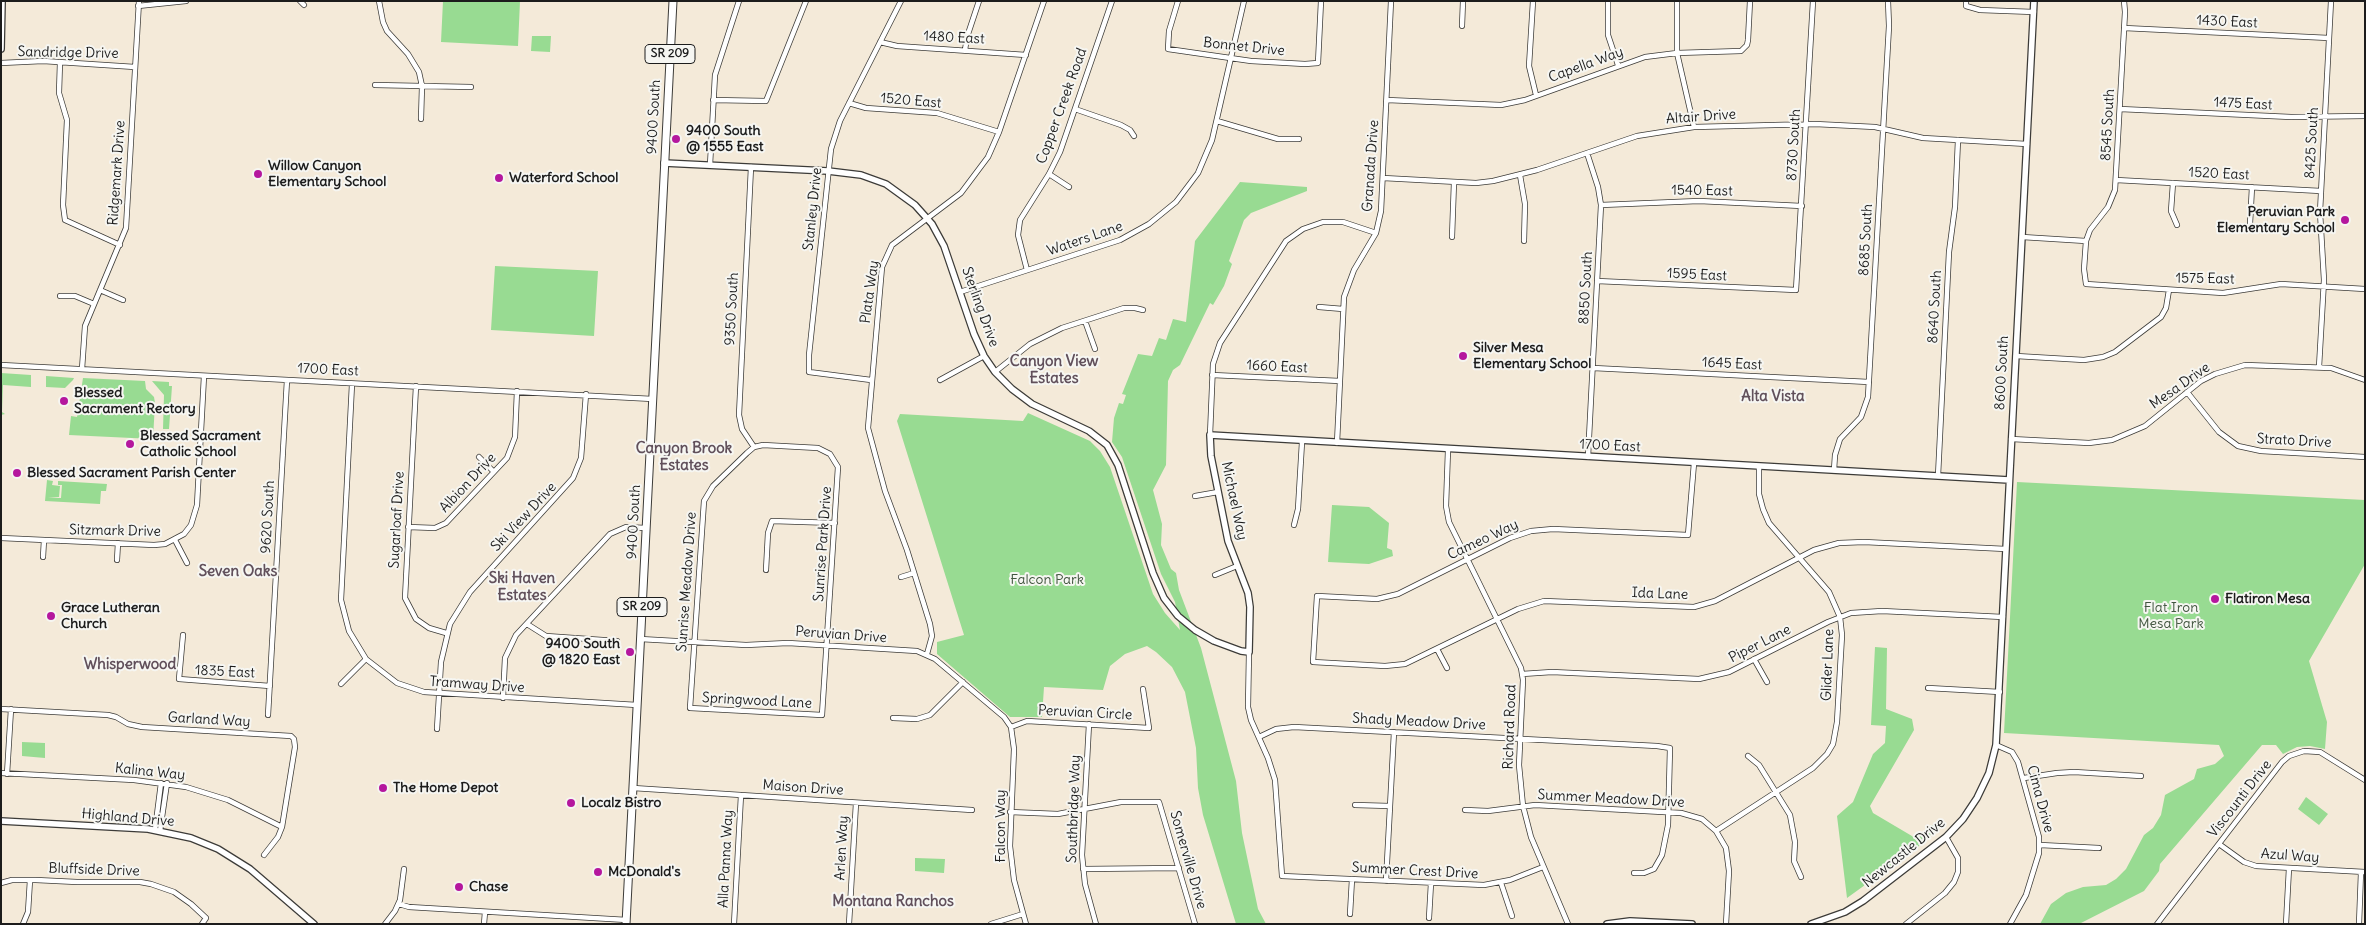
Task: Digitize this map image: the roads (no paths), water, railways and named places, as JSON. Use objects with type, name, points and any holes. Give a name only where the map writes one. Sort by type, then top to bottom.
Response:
[{"type":"main road","name":"9400 South","points":[[626,922],[673,1]]},
{"type":"street","points":[[1,49],[2,1]]},
{"type":"street","points":[[139,4],[186,1]]},
{"type":"street","points":[[379,1],[383,22],[387,31],[414,61],[420,72],[422,86],[421,119]]},
{"type":"street","points":[[710,165],[715,75],[739,1]]},
{"type":"street","points":[[713,100],[766,101],[806,1]]},
{"type":"street","name":"Stanley Drive","points":[[871,380],[808,372],[828,172],[835,134],[901,1]]},
{"type":"street","points":[[965,50],[967,37],[979,1]]},
{"type":"street","name":"Plata Way","points":[[927,654],[932,630],[885,491],[869,436],[867,414],[885,256],[896,241],[950,203],[973,180],[988,157],[999,132],[1044,1]]},
{"type":"street","name":"Copper Creek Road","points":[[1027,270],[1018,242],[1018,228],[1024,213],[1049,174],[1060,152],[1112,1]]},
{"type":"street","name":"Bonnet Drive","points":[[1178,1],[1169,31],[1168,49],[1256,61],[1318,63],[1321,1]]},
{"type":"street","name":"Waters Lane","points":[[960,292],[1120,240],[1149,224],[1176,202],[1198,173],[1212,140],[1244,1]]},
{"type":"street","name":"Granada Drive","points":[[1337,444],[1343,309],[1348,282],[1376,233],[1381,211],[1392,1]]},
{"type":"street","points":[[1462,26],[1463,1]]},
{"type":"street","points":[[1533,1],[1530,66],[1536,96]]},
{"type":"street","points":[[1608,1],[1608,35],[1618,65]]},
{"type":"street","points":[[1677,1],[1677,53],[1694,127]]},
{"type":"street","name":"Capella Way","points":[[1386,100],[1490,106],[1511,103],[1536,96],[1618,65],[1645,57],[1677,53],[1736,52],[1744,50],[1748,40],[1750,1]]},
{"type":"street","name":"8730 South","points":[[1796,290],[1813,1]]},
{"type":"street","name":"8685 South","points":[[1834,470],[1840,440],[1865,411],[1869,382],[1889,26],[1888,1]]},
{"type":"street","name":"8600 South","points":[[1996,745],[2034,1]]},
{"type":"street","name":"8545 South","points":[[2086,241],[2090,230],[2113,198],[2116,180],[2124,1]]},
{"type":"street","name":"8425 South","points":[[2319,367],[2324,286],[2321,191],[2331,1]]},
{"type":"street","name":"Ridgemark Drive","points":[[82,369],[86,326],[120,246],[127,216],[139,4]]},
{"type":"street","points":[[1966,4],[1980,10],[2034,12]]},
{"type":"street","name":"1430 East","points":[[2124,28],[2329,38]]},
{"type":"street","name":"1480 East","points":[[880,42],[897,46],[1026,55]]},
{"type":"street","points":[[60,62],[59,93],[67,120],[63,205],[65,220],[120,246]]},
{"type":"street","name":"Sandridge Drive","points":[[1,63],[60,62],[135,67]]},
{"type":"street","points":[[375,85],[471,86]]},
{"type":"street","name":"1520 East","points":[[849,103],[866,108],[937,113],[999,132]]},
{"type":"street","points":[[1074,109],[1122,125],[1130,130],[1134,136]]},
{"type":"street","name":"1475 East","points":[[2120,109],[2291,118],[2365,116]]},
{"type":"street","points":[[1217,121],[1278,139],[1298,139]]},
{"type":"street","name":"Altair Drive","points":[[1383,178],[1454,182],[1492,181],[1520,175],[1637,136],[1694,127],[1806,124],[1883,128],[1915,137],[2027,144]]},
{"type":"street","name":"8640 South","points":[[1938,476],[1949,262],[1955,207],[1958,140]]},
{"type":"street","name":"8850 South","points":[[1587,153],[1598,187],[1601,205],[1588,457]]},
{"type":"street","name":"Sterling Drive","points":[[664,163],[861,175],[886,184],[906,198],[928,218],[944,246],[974,334],[984,356],[995,372],[1012,389],[1032,404],[1089,431],[1106,445],[1118,465],[1158,586],[1171,608],[1186,624],[1204,636],[1224,646],[1249,652]]},
{"type":"street","name":"9350 South","points":[[751,167],[739,415],[742,429],[754,447]]},
{"type":"street","points":[[1049,174],[1069,187]]},
{"type":"street","points":[[1520,175],[1525,204],[1524,241]]},
{"type":"street","name":"1520 East","points":[[2116,180],[2321,191]]},
{"type":"street","points":[[1452,237],[1454,182]]},
{"type":"street","points":[[2172,183],[2171,211],[2177,225]]},
{"type":"street","points":[[2250,224],[2252,187]]},
{"type":"street","name":"1540 East","points":[[1601,205],[1699,201],[1802,206]]},
{"type":"street","name":"Michael Way","points":[[1282,876],[1275,780],[1248,708],[1250,607],[1248,592],[1228,541],[1218,492],[1210,436],[1212,375],[1216,353],[1225,334],[1280,249],[1290,238],[1312,225],[1333,222],[1352,225],[1376,233]]},
{"type":"street","points":[[2022,237],[2086,241]]},
{"type":"street","name":"1575 East","points":[[2086,241],[2084,268],[2086,284],[2223,293],[2272,285],[2365,289]]},
{"type":"street","name":"1595 East","points":[[1597,281],[1796,290]]},
{"type":"street","points":[[100,290],[123,300]]},
{"type":"street","points":[[2016,356],[2084,360],[2103,357],[2115,352],[2161,317],[2166,308],[2168,290]]},
{"type":"street","points":[[60,296],[75,296],[94,304]]},
{"type":"street","points":[[995,372],[1030,344],[1048,334],[1124,308],[1143,310]]},
{"type":"street","points":[[1319,308],[1343,309]]},
{"type":"street","points":[[1085,321],[1095,349]]},
{"type":"street","points":[[940,380],[984,356]]},
{"type":"street","name":"1700 East","points":[[1,365],[352,384],[586,394],[652,399]]},
{"type":"street","name":"Mesa Drive","points":[[2011,439],[2089,443],[2112,440],[2145,426],[2187,392],[2215,374],[2245,365],[2319,367],[2341,370],[2365,380]]},
{"type":"street","name":"1645 East","points":[[1593,368],[1869,382]]},
{"type":"street","name":"1660 East","points":[[1212,375],[1340,381]]},
{"type":"street","name":"Sitzmark Drive","points":[[1,538],[154,545],[175,540],[188,530],[195,515],[204,376]]},
{"type":"street","name":"9620 South","points":[[268,715],[286,380]]},
{"type":"street","name":"Tramway Drive","points":[[352,384],[341,600],[349,631],[366,659],[397,683],[414,690],[439,695],[637,705]]},
{"type":"street","name":"Sugarloaf Drive","points":[[416,386],[404,589],[408,606],[422,624],[446,633]]},
{"type":"street","name":"Albion Drive","points":[[408,528],[435,528],[446,523],[507,458],[514,445],[517,391]]},
{"type":"street","name":"Strato Drive","points":[[2187,392],[2219,432],[2238,446],[2261,451],[2365,457]]},
{"type":"street","name":"Ski View Drive","points":[[437,729],[442,655],[446,633],[455,612],[470,592],[573,478],[581,458],[586,394]]},
{"type":"street","name":"1700 East","points":[[1210,436],[2009,480]]},
{"type":"street","points":[[1294,525],[1298,509],[1302,442]]},
{"type":"street","name":"Sunrise Park Drive","points":[[754,447],[763,445],[818,448],[830,454],[838,467],[828,646],[822,715]]},
{"type":"street","name":"Sunrise Meadow Drive","points":[[690,708],[704,502],[713,486],[754,447]]},
{"type":"street","name":"Richard Road","points":[[1448,450],[1447,514],[1467,559],[1519,661],[1522,674],[1519,765],[1523,806],[1531,837],[1568,924]]},
{"type":"street","points":[[479,457],[494,472]]},
{"type":"street","name":"Cameo Way","points":[[1313,662],[1317,596],[1366,599],[1388,597],[1408,590],[1520,533],[1542,529],[1688,535],[1694,463]]},
{"type":"street","name":"Glider Lane","points":[[1716,831],[1813,768],[1827,754],[1833,744],[1838,722],[1842,636],[1840,617],[1829,592],[1778,535],[1762,509],[1759,494],[1759,466]]},
{"type":"street","points":[[1195,496],[1218,492]]},
{"type":"street","points":[[766,570],[768,533],[772,521],[835,523]]},
{"type":"street","points":[[503,698],[504,666],[508,650],[516,635],[610,534],[626,527],[646,528]]},
{"type":"street","points":[[43,557],[44,540]]},
{"type":"street","points":[[175,540],[187,563]]},
{"type":"street","name":"Ida Lane","points":[[1313,662],[1395,666],[1415,660],[1498,619],[1531,604],[1544,601],[1694,607],[1715,601],[1827,545],[1852,542],[2006,549]]},
{"type":"street","points":[[116,560],[118,544]]},
{"type":"street","points":[[1215,575],[1237,566]]},
{"type":"street","points":[[901,577],[914,573]]},
{"type":"street","name":"Piper Lane","points":[[1522,674],[1552,672],[1699,680],[1720,676],[1840,617],[1867,611],[1882,610],[2003,617]]},
{"type":"street","points":[[527,624],[546,636],[617,640]]},
{"type":"street","name":"1835 East","points":[[183,635],[179,679],[270,686]]},
{"type":"street","name":"Peruvian Drive","points":[[640,639],[746,645],[788,643],[917,651],[927,654],[963,682],[1004,717],[1011,727]]},
{"type":"street","points":[[1437,649],[1447,668]]},
{"type":"street","points":[[341,684],[366,659]]},
{"type":"street","points":[[1754,659],[1767,682]]},
{"type":"street","points":[[893,718],[917,719],[930,716],[963,682]]},
{"type":"street","points":[[1928,688],[2000,692]]},
{"type":"street","name":"Peruvian Circle","points":[[1011,727],[1027,721],[1149,728],[1142,689]]},
{"type":"street","name":"Springwood Lane","points":[[690,708],[822,715]]},
{"type":"street","name":"Garland Way","points":[[1,709],[116,716],[128,724],[142,727],[291,736],[294,739],[295,747],[282,827],[278,837],[264,855]]},
{"type":"street","points":[[7,774],[11,709]]},
{"type":"street","name":"Southbridge Way","points":[[1089,724],[1083,869],[1096,924]]},
{"type":"street","name":"Falcon Way","points":[[1011,727],[1014,749],[1010,812],[1011,863],[1026,924]]},
{"type":"street","name":"Shady Meadow Drive","points":[[1259,738],[1285,727],[1670,748],[1669,812]]},
{"type":"street","points":[[1386,881],[1394,732]]},
{"type":"street","name":"Cima Drive","points":[[1996,745],[2015,756],[2024,778],[2038,829],[2040,845],[2026,895],[2010,924]]},
{"type":"street","name":"Newcastle Drive","points":[[1811,924],[1845,912],[1863,901],[1946,837],[1963,819],[1977,798],[1989,773],[1996,745]]},
{"type":"street","name":"Viscounti Drive","points":[[2157,924],[2282,762],[2297,753],[2320,752],[2365,780]]},
{"type":"street","points":[[1748,756],[1759,766],[1790,815],[1795,842],[1794,861],[1801,877]]},
{"type":"street","points":[[2024,778],[2057,772],[2141,776]]},
{"type":"street","name":"Kalina Way","points":[[1,773],[161,783],[199,790],[228,800],[282,827]]},
{"type":"street","points":[[158,830],[161,783]]},
{"type":"street","points":[[158,830],[167,784]]},
{"type":"street","name":"Maison Drive","points":[[633,788],[972,810]]},
{"type":"street","name":"Alla Panna Way","points":[[734,924],[741,795]]},
{"type":"street","name":"Somerville Drive","points":[[1084,810],[1130,801],[1159,802],[1195,924]]},
{"type":"street","name":"Arlen Way","points":[[849,924],[856,802]]},
{"type":"street","points":[[1355,805],[1390,806]]},
{"type":"street","name":"Summer Meadow Drive","points":[[1465,810],[1488,811],[1535,805],[1669,812],[1692,815],[1702,819],[1722,838],[1729,859],[1726,924]]},
{"type":"street","points":[[1010,812],[1049,815],[1084,810]]},
{"type":"street","points":[[1634,873],[1644,873],[1654,869],[1659,863],[1666,841],[1669,812]]},
{"type":"street","name":"Highland Drive","points":[[1,821],[158,830],[199,841],[239,861],[261,877],[314,924]]},
{"type":"street","points":[[1906,924],[1945,893],[1954,882],[1959,865],[1958,858],[1946,837]]},
{"type":"street","name":"Azul Way","points":[[2219,844],[2250,864],[2363,872]]},
{"type":"street","points":[[2040,845],[2099,848]]},
{"type":"street","name":"Summer Crest Drive","points":[[1282,876],[1484,885],[1501,883],[1544,867]]},
{"type":"street","points":[[1083,869],[1179,868]]},
{"type":"street","points":[[2286,924],[2289,868]]},
{"type":"street","points":[[384,924],[399,904],[404,870]]},
{"type":"street","points":[[2359,924],[2363,872]]},
{"type":"street","points":[[1350,914],[1352,879]]},
{"type":"street","name":"Bluffside Drive","points":[[1,883],[12,880],[30,880],[140,882],[151,884],[174,892],[206,918],[202,924]]},
{"type":"street","points":[[22,924],[28,912],[30,880]]},
{"type":"street","points":[[1429,918],[1431,883]]},
{"type":"street","points":[[1501,883],[1512,916]]},
{"type":"street","points":[[399,904],[409,907],[626,922]]},
{"type":"street","points":[[484,924],[485,912]]},
{"type":"street","points":[[991,924],[1023,914]]},
{"type":"street","points":[[1607,924],[1630,921],[1692,924]]},
{"type":"place","name":"9400 South @ 1555 East","points":[[676,139]]},
{"type":"place","name":"Willow Canyon Elementary School","points":[[258,174]]},
{"type":"place","name":"Waterford School","points":[[499,178]]},
{"type":"place","name":"Peruvian Park Elementary School","points":[[2345,220]]},
{"type":"place","name":"Silver Mesa Elementary School","points":[[1463,356]]},
{"type":"place","name":"Blessed Sacrament Rectory","points":[[64,401]]},
{"type":"place","name":"Blessed Sacrament Catholic School","points":[[130,444]]},
{"type":"place","name":"Blessed Sacrament Parish Center","points":[[17,473]]},
{"type":"place","name":"Flatiron Mesa","points":[[2215,599]]},
{"type":"place","name":"Grace Lutheran Church","points":[[51,616]]},
{"type":"place","name":"9400 South @ 1820 East","points":[[630,652]]},
{"type":"place","name":"The Home Depot","points":[[383,788]]},
{"type":"place","name":"Localz Bistro","points":[[571,803]]},
{"type":"place","name":"McDonald's","points":[[598,872]]},
{"type":"place","name":"Chase","points":[[459,887]]},
{"type":"district","name":"Canyon View Estates","points":[[1054,370]]},
{"type":"district","name":"Alta Vista","points":[[1773,397]]},
{"type":"district","name":"Canyon Brook Estates","points":[[684,458]]},
{"type":"district","name":"Seven Oaks","points":[[238,572]]},
{"type":"district","name":"Ski Haven Estates","points":[[522,588]]},
{"type":"district","name":"Whisperwood","points":[[130,665]]},
{"type":"district","name":"Montana Ranchos","points":[[893,902]]},
{"type":"park label","name":"Falcon Park","points":[[1047,580]]},
{"type":"park label","name":"Flat Iron Mesa Park","points":[[2171,616]]}]
